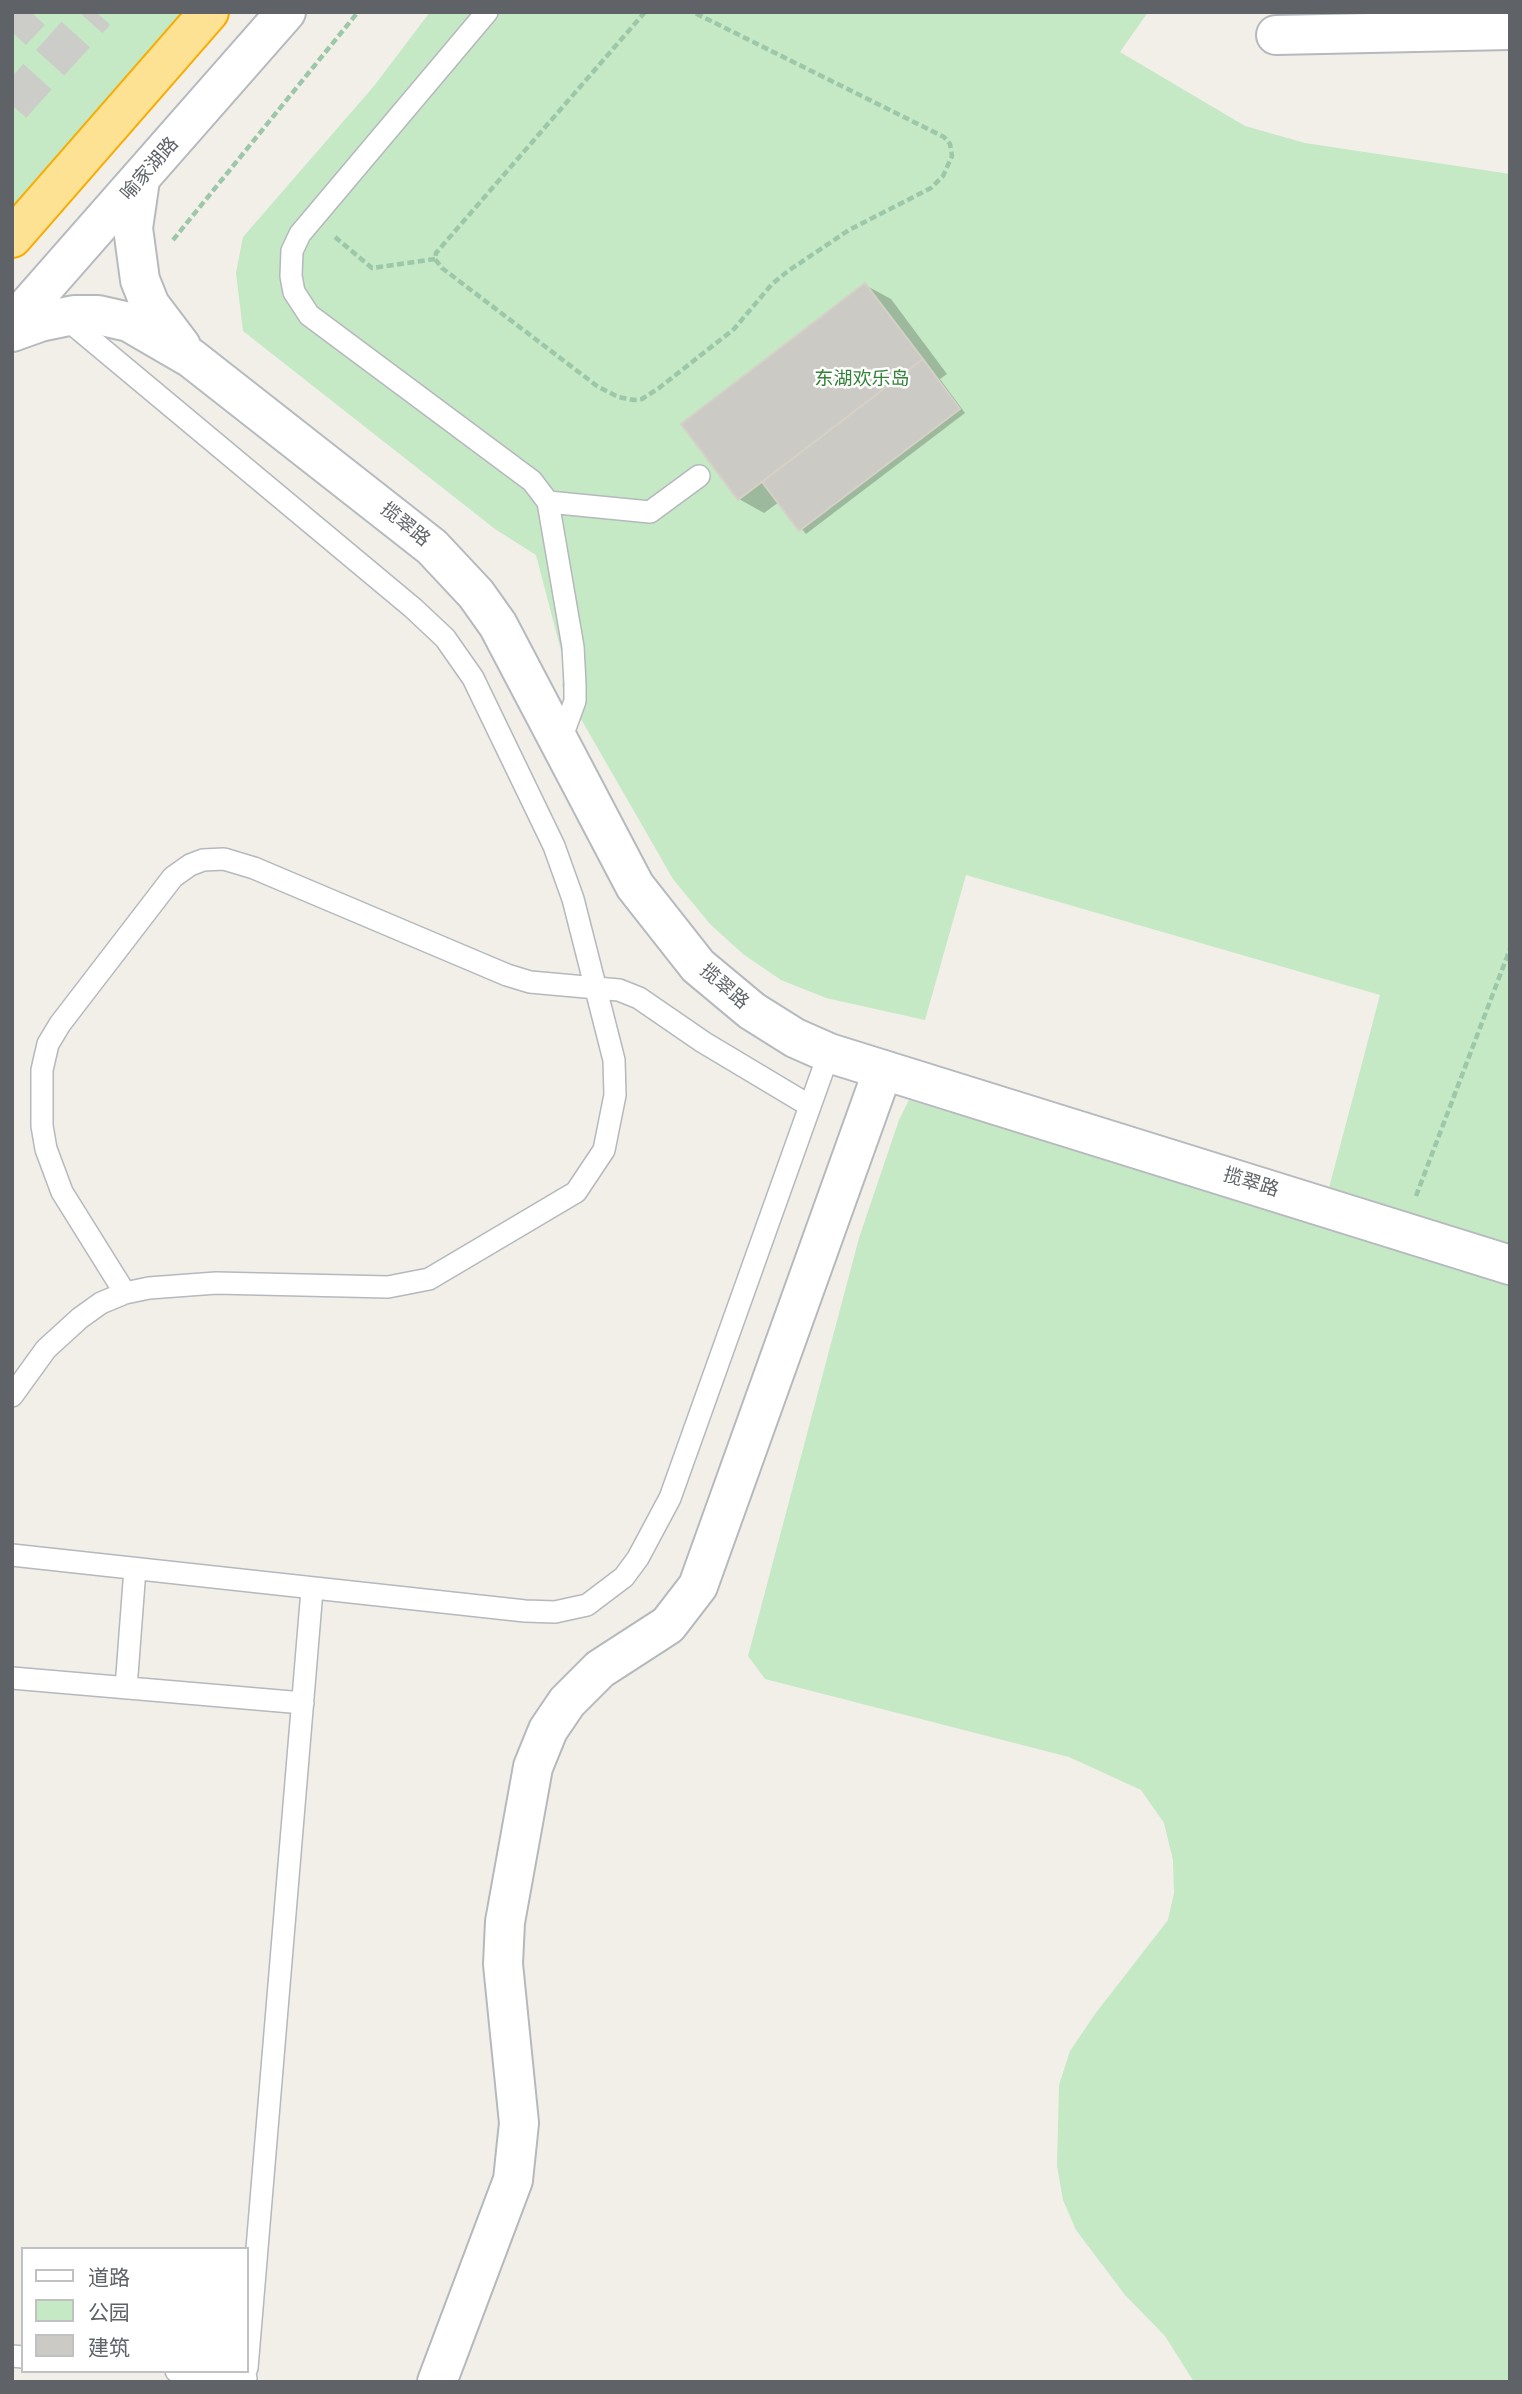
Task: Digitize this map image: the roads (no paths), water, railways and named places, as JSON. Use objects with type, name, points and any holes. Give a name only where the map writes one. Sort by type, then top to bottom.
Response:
[{"type":"highway","points":[[12,238],[209,12]]},
{"type":"street","name":"喻家湖路","points":[[12,324],[286,12]]},
{"type":"street","points":[[1276,35],[1510,30]]},
{"type":"street","name":"揽翠路","points":[[140,180],[133,228],[140,280],[162,323],[191,358]]},
{"type":"street","name":"揽翠路","points":[[12,332],[64,317],[113,317],[129,322],[191,358],[373,500],[453,567],[498,625],[635,886],[698,966],[752,1011],[796,1038],[829,1052],[1510,1265]]},
{"type":"street","points":[[437,2382],[513,2180],[519,2123],[503,1964],[509,1897],[533,1767],[548,1730],[567,1702],[600,1669],[668,1625],[698,1586],[883,1070]]},
{"type":"lane","points":[[487,12],[312,219],[296,242],[290,262],[294,292],[300,306],[532,481],[548,502],[573,647],[575,684],[575,701],[560,742]]},
{"type":"lane","points":[[12,1396],[46,1349],[80,1318],[101,1303],[125,1293],[149,1288],[216,1283],[359,1287],[409,1284],[429,1279],[576,1192],[596,1168],[614,1113],[614,1060],[598,987],[573,899],[554,846],[473,678],[446,638],[380,579],[64,317]]},
{"type":"lane","points":[[548,502],[650,512],[699,475]]},
{"type":"lane","points":[[125,1293],[62,1192],[46,1149],[42,1126],[42,1070],[48,1044],[61,1024],[173,877],[203,860],[225,859],[254,867],[507,975],[530,982],[598,987],[639,998],[703,1042],[810,1106]]},
{"type":"lane","points":[[12,1555],[312,1590],[555,1612],[587,1605],[624,1577],[638,1558],[670,1498],[829,1052]]},
{"type":"lane","points":[[126,1688],[135,1569]]},
{"type":"lane","points":[[248,2351],[312,1590]]},
{"type":"lane","points":[[12,1678],[303,1703]]},
{"type":"lane","points":[[211,2373],[246,2375]]},
{"type":"tunnel","points":[[12,32],[31,12]]},
{"type":"tunnel","points":[[12,105],[96,12]]},
{"type":"park label","name":"东湖欢乐岛","points":[[862,380]]}]
